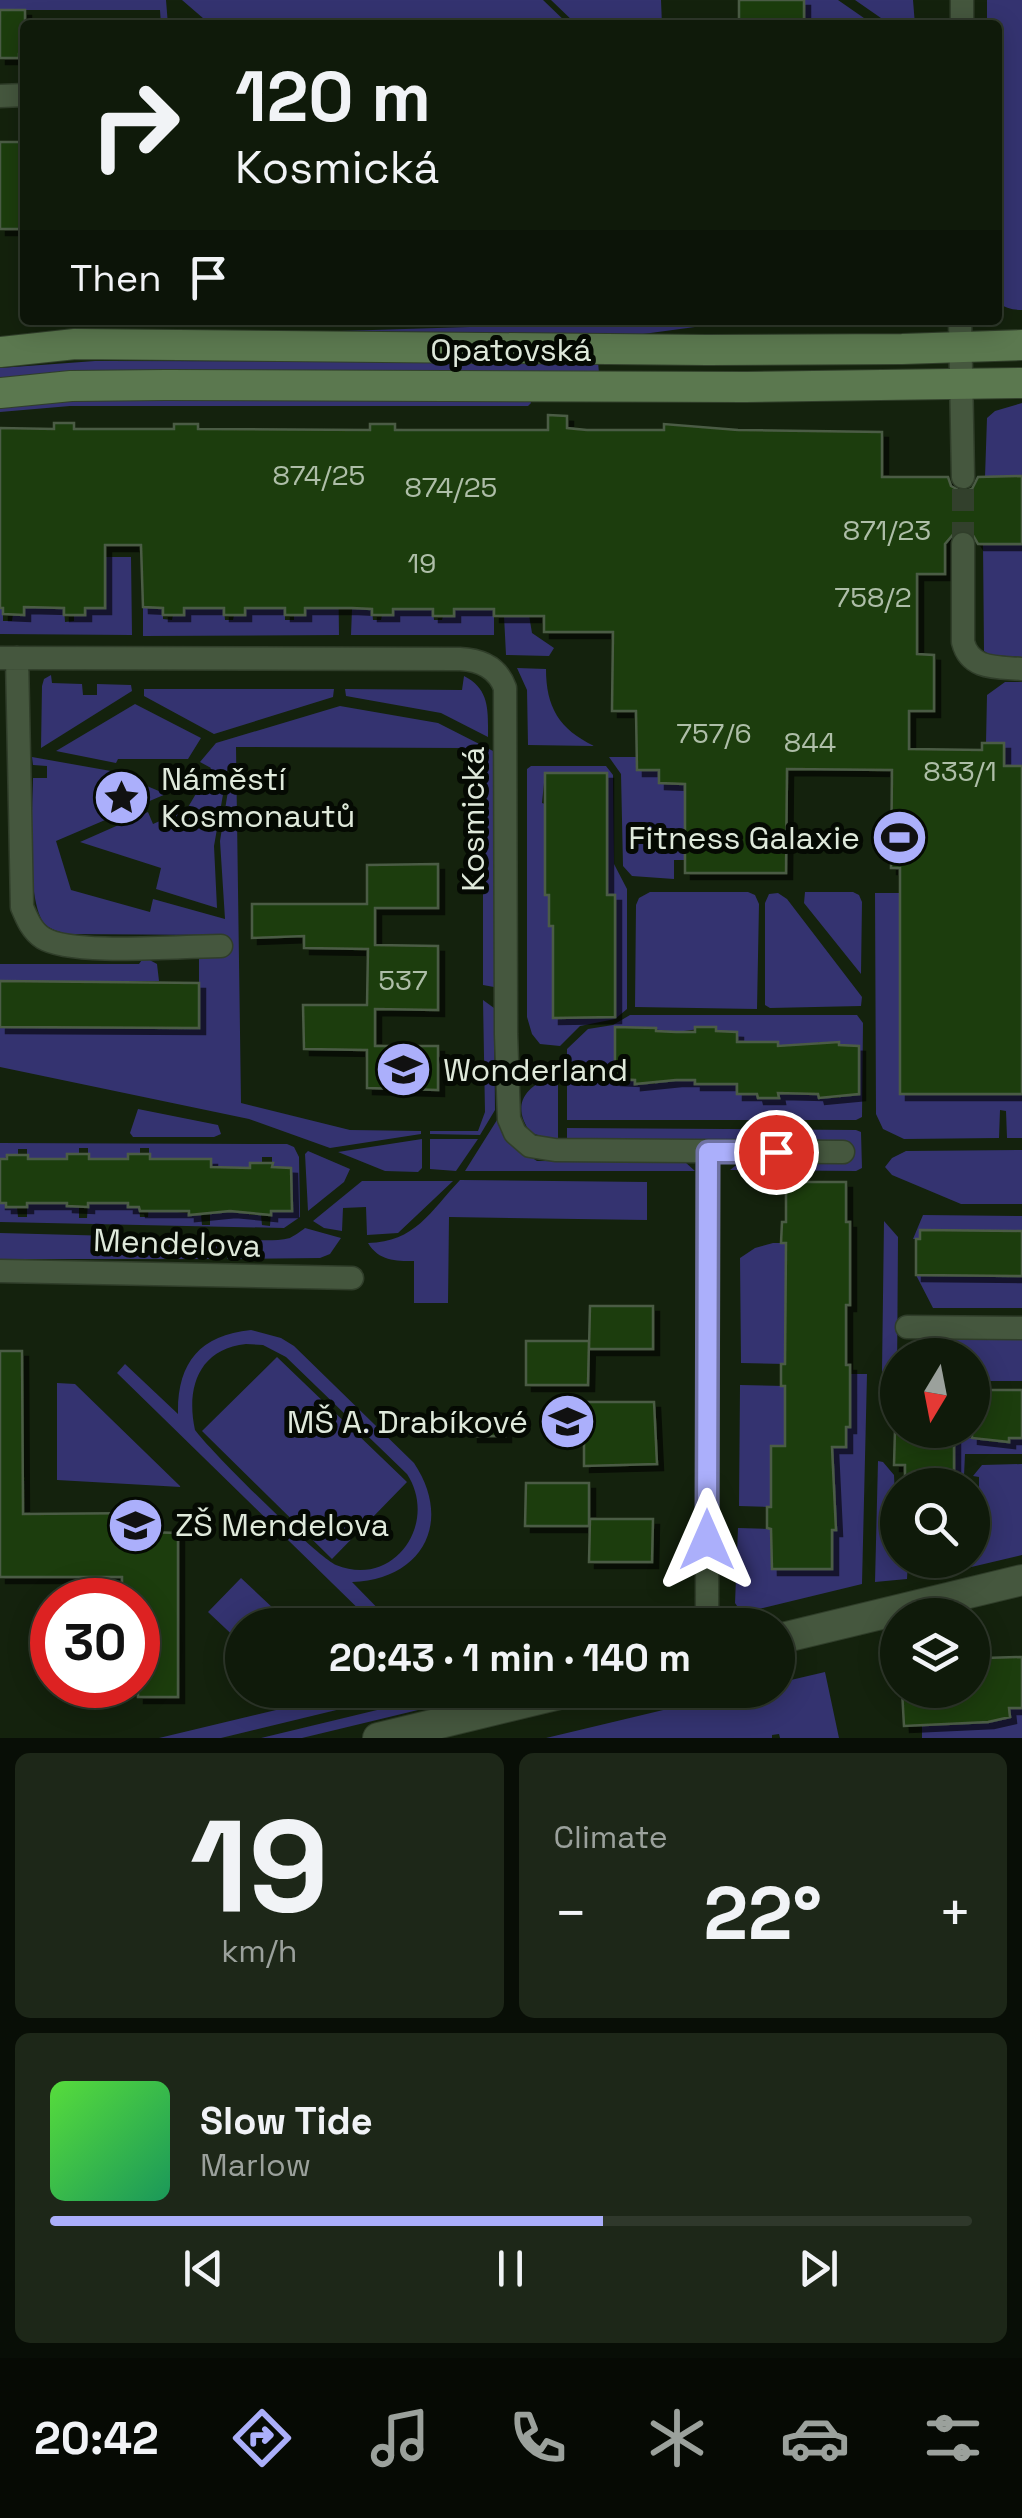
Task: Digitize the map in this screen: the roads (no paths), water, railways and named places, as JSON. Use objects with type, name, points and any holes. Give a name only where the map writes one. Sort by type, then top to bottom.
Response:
[{"type":"main road","name":"Opatovská","points":[[0,352],[76,344],[707,350],[960,334],[1022,344]]},
{"type":"main road","name":"Opatovská","points":[[0,392],[165,385],[1022,383]]},
{"type":"street","points":[[960,334],[963,477]]},
{"type":"street","points":[[963,544],[963,642],[969,658],[980,664],[1022,669]]},
{"type":"street","points":[[9,658],[9,732],[22,907],[27,921],[38,935],[65,947],[221,946]]},
{"type":"street","name":"Kosmická","points":[[9,658],[460,659],[487,665],[501,676],[505,688],[506,1034],[509,1119],[515,1133],[530,1146],[555,1150],[843,1152]]},
{"type":"street","points":[[707,1608],[708,1152]]},
{"type":"street","name":"Mendelova","points":[[0,1271],[352,1278]]},
{"type":"street","points":[[907,1327],[1022,1328]]},
{"type":"street","points":[[795,1634],[1022,1580]]},
{"type":"street","points":[[378,1738],[502,1708]]},
{"type":"tunnel","points":[[963,477],[963,544]]},
{"type":"place","name":"Náměstí Kosmonautů","points":[[122,797]]},
{"type":"place","name":"Fitness Galaxie","points":[[899,838]]},
{"type":"place","name":"Wonderland","points":[[404,1070]]},
{"type":"place","name":"MŠ A. Drabíkové","points":[[567,1422]]},
{"type":"place","name":"ZŠ Mendelova","points":[[136,1525]]}]
